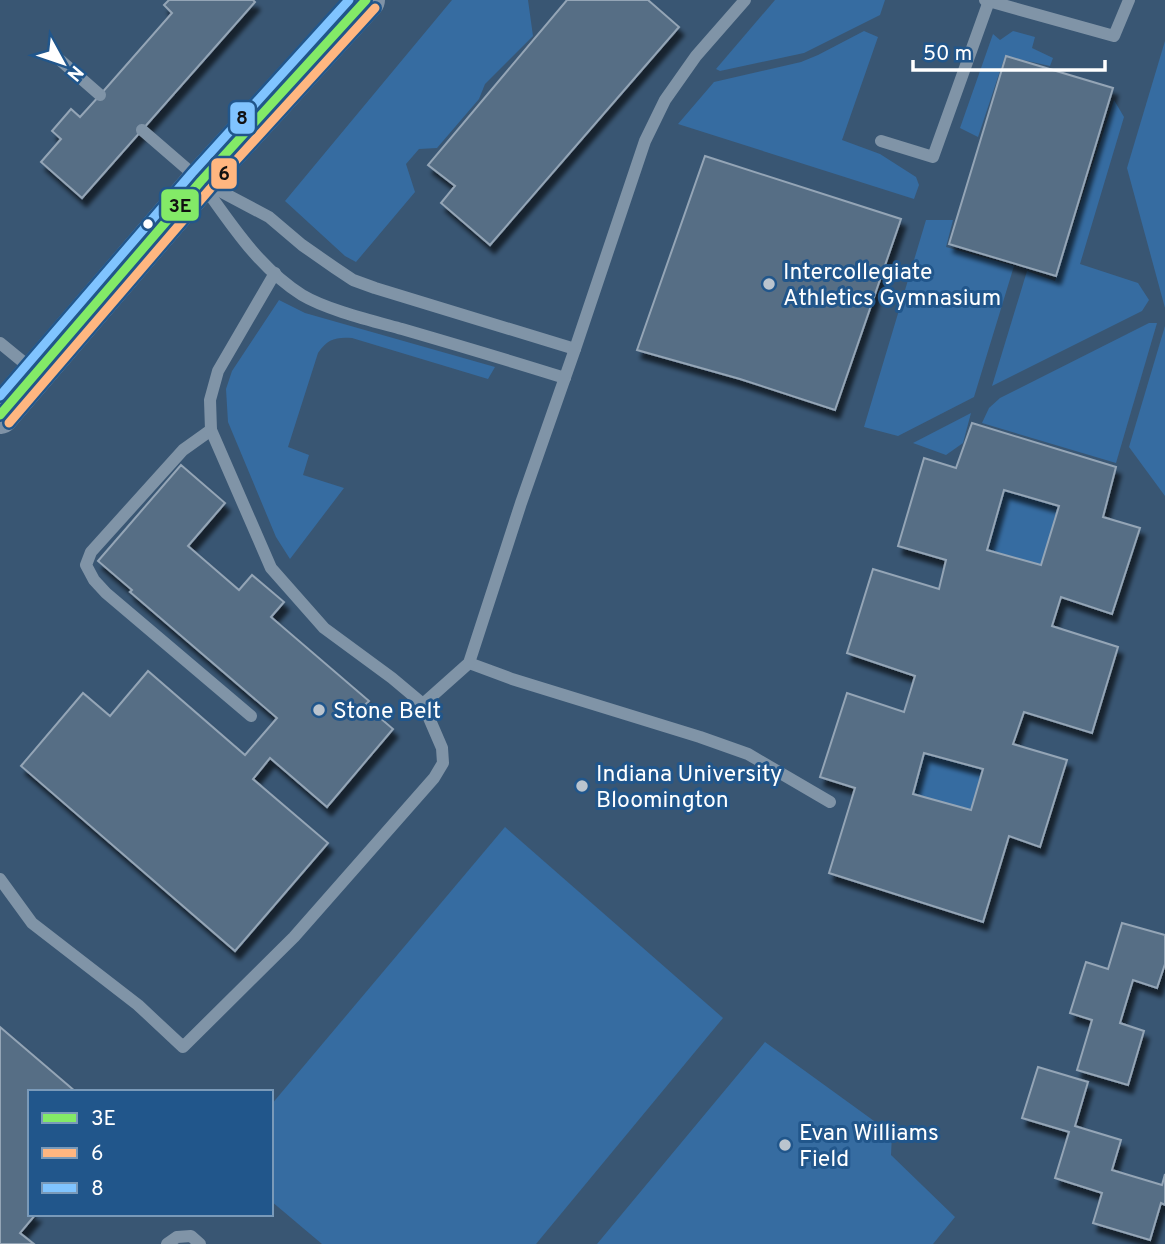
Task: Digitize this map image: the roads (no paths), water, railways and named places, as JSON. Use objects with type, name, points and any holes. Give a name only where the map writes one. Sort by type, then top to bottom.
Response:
[{"type":"main road","points":[[0,415],[201,181],[366,0]]},
{"type":"lane","points":[[423,704],[469,663],[645,141],[664,100],[696,56],[745,0]]},
{"type":"lane","points":[[881,141],[933,157],[987,1],[1114,36],[1129,0]]},
{"type":"lane","points":[[60,60],[100,95]]},
{"type":"lane","points":[[142,130],[201,181],[269,217],[302,245],[353,280],[575,349]]},
{"type":"lane","points":[[201,181],[244,243],[302,295],[374,321],[565,378]]},
{"type":"lane","points":[[0,879],[32,923],[138,1005],[183,1047],[294,937],[434,778],[443,763],[442,748],[423,704],[324,628],[271,568],[211,430],[210,400],[218,371],[275,273]]},
{"type":"lane","points":[[0,343],[36,373]]},
{"type":"lane","points":[[211,430],[183,450],[91,552],[86,565],[94,580],[106,593],[251,716]]},
{"type":"lane","points":[[469,663],[748,754],[830,802]]},
{"type":"lane","points":[[167,1244],[177,1237],[191,1236],[200,1244]]},
{"type":"place","name":"Intercollegiate Athletics Gymnasium","points":[[769,284]]},
{"type":"place","name":"Stone Belt","points":[[319,710]]},
{"type":"place","name":"Indiana University Bloomington","points":[[582,786]]},
{"type":"place","name":"Evan Williams Field","points":[[785,1145]]}]
